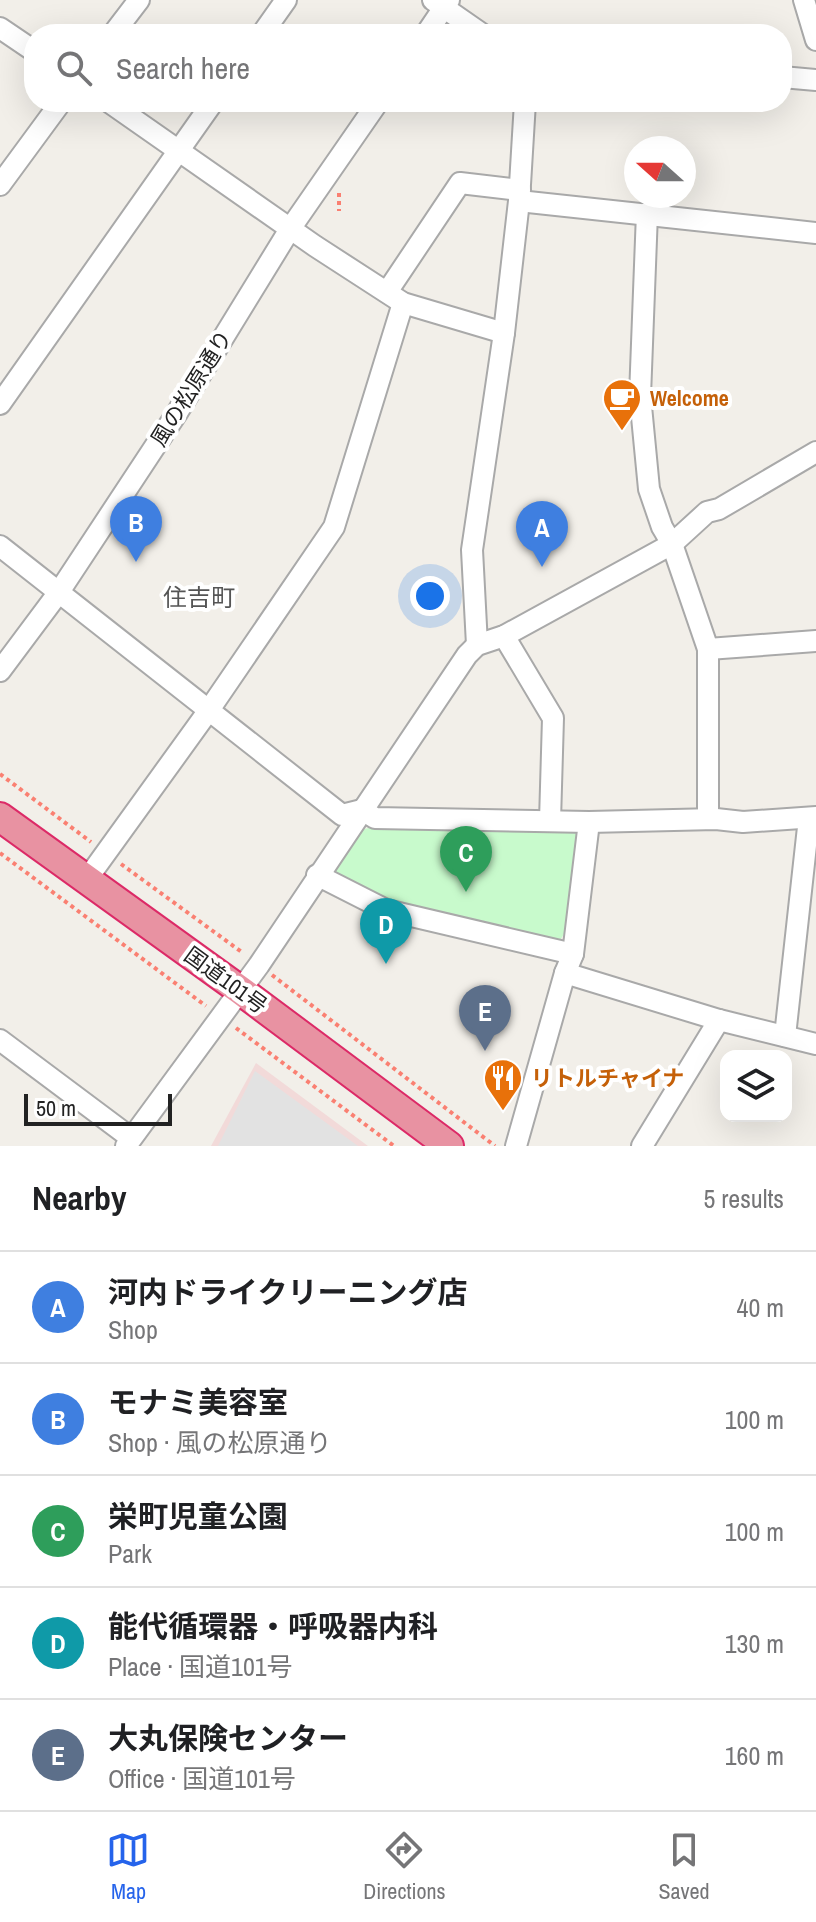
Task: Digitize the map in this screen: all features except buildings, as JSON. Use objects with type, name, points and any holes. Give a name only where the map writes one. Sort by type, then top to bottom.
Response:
[{"type":"highway","name":"国道101号","points":[[0,817],[449,1146]]},
{"type":"street","points":[[121,24],[139,0]]},
{"type":"street","points":[[269,24],[286,0]]},
{"type":"street","points":[[804,0],[816,40]]},
{"type":"street","points":[[431,24],[442,3],[469,24]]},
{"type":"street","points":[[0,28],[24,44]]},
{"type":"street","points":[[792,78],[816,80]]},
{"type":"street","points":[[0,185],[54,112]]},
{"type":"street","points":[[124,112],[290,229],[395,298],[504,333]]},
{"type":"street","points":[[0,404],[206,112]]},
{"type":"street","name":"風の松原通り","points":[[0,671],[59,592],[177,413],[290,229],[371,112]]},
{"type":"street","points":[[477,645],[472,550],[504,333],[520,196],[524,112]]},
{"type":"street","points":[[87,879],[209,710],[334,527],[395,298],[460,183],[520,196],[816,233]]},
{"type":"street","points":[[647,213],[640,396],[649,489],[662,527],[672,544],[708,649],[708,819]]},
{"type":"street","points":[[0,1040],[129,1142],[240,990],[467,655],[477,645],[504,636],[672,544],[707,512],[719,509],[816,452]]},
{"type":"street","points":[[0,546],[342,815],[362,810],[375,818],[589,822],[708,819],[743,822],[813,818],[785,1036]]},
{"type":"street","points":[[504,636],[553,718],[550,821]]},
{"type":"street","points":[[708,649],[816,641]]},
{"type":"street","points":[[516,1146],[569,963],[589,822]]},
{"type":"street","points":[[317,875],[386,910],[569,963],[719,1020],[816,1044]]},
{"type":"street","points":[[642,1146],[719,1020]]},
{"type":"path","points":[[0,853],[394,1146]]},
{"type":"shaded area","points":[[256,1063],[368,1146],[211,1146]]},
{"type":"shaded area","points":[[255,1071],[358,1146],[218,1146]]},
{"type":"green space","points":[[376,826],[569,829],[580,836],[564,934],[557,945],[388,906],[331,873],[361,830]]},
{"type":"place","name":"Welcome","points":[[622,432]]},
{"type":"place","name":"モナミ美容室","points":[[136,562]]},
{"type":"place","name":"河内ドライクリーニング店","points":[[542,567]]},
{"type":"place","name":"栄町児童公園","points":[[466,892]]},
{"type":"place","name":"能代循環器・呼吸器内科","points":[[386,964]]},
{"type":"place","name":"大丸保険センター","points":[[485,1051]]},
{"type":"place","name":"リトルチャイナ","points":[[503,1112]]},
{"type":"district","name":"住吉町","points":[[199,597]]}]
